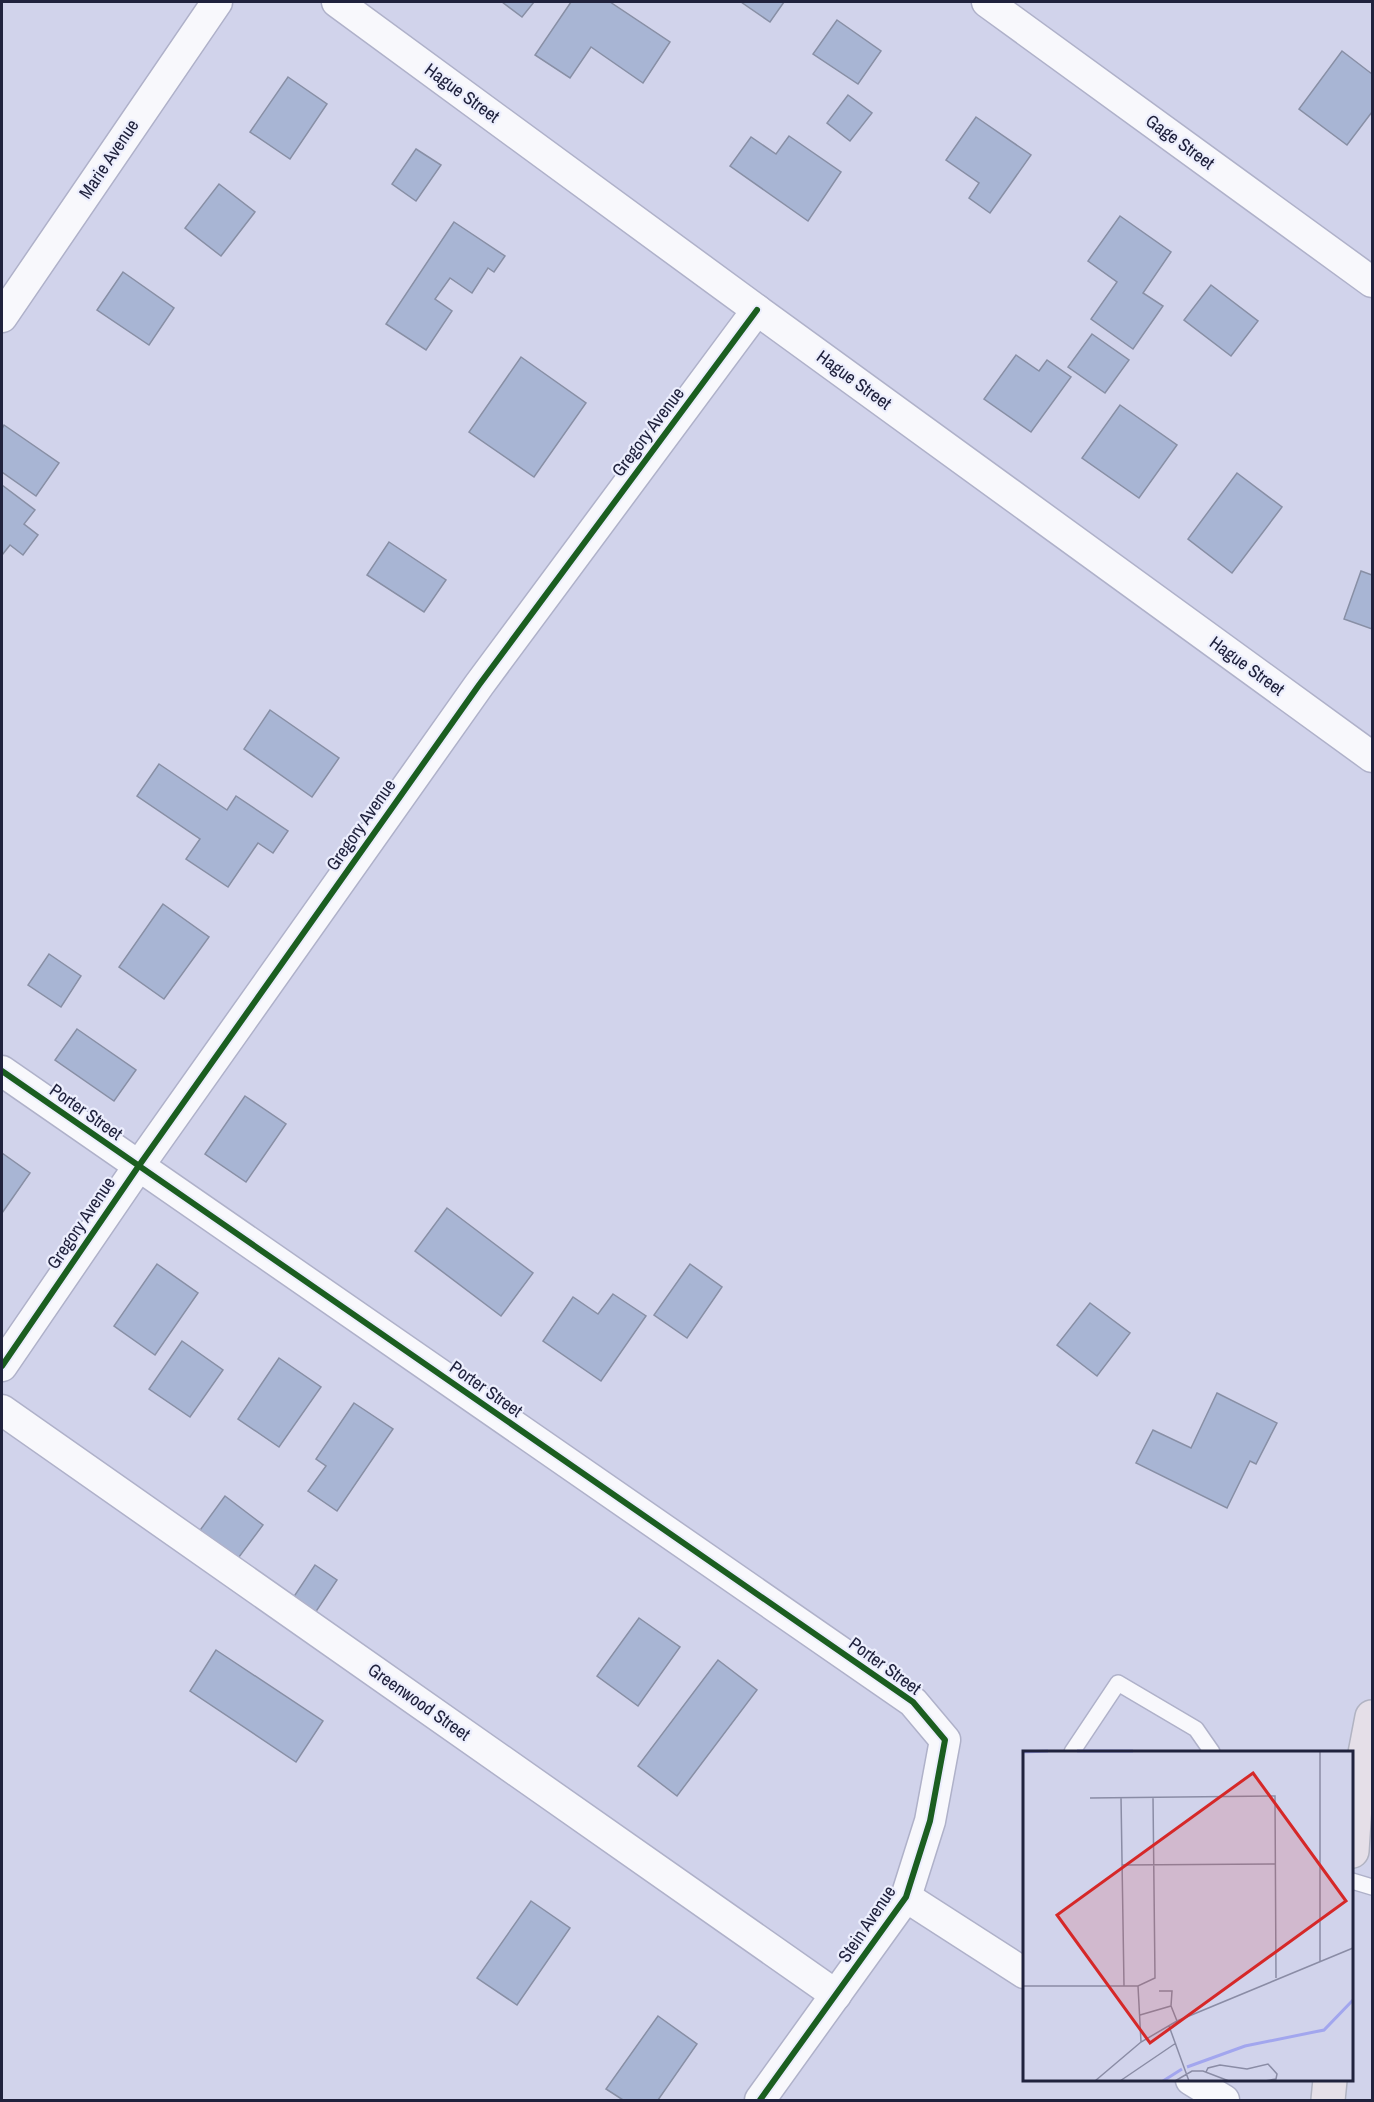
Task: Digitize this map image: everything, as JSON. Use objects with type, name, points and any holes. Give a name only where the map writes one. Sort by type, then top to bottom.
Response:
[{"type":"main road","points":[[1353,1806],[1372,1718]]},
{"type":"main road","points":[[1328,2100],[1330,2081]]},
{"type":"street","name":"Marie Avenue","points":[[2,317],[217,2]]},
{"type":"street","name":"Hague Street","points":[[338,2],[1372,757]]},
{"type":"street","name":"Gage Street","points":[[987,2],[1372,282]]},
{"type":"street","name":"Gregory Avenue","points":[[2,1366],[138,1167],[479,685],[757,310]]},
{"type":"street","name":"Porter Street","points":[[2,1071],[913,1702],[945,1740]]},
{"type":"street","name":"Greenwood Street","points":[[2,1410],[836,1995]]},
{"type":"street","name":"Stein Avenue","points":[[760,2100],[906,1897],[930,1821],[945,1740]]},
{"type":"street","points":[[906,1897],[1023,1971]]},
{"type":"street","points":[[1194,2081],[1224,2100]]},
{"type":"lane","points":[[1073,1751],[1118,1683],[1196,1729],[1211,1751]]},
{"type":"lane","points":[[1353,1881],[1372,1887]]},
{"type":"building","points":[[502,2],[534,2],[522,17]]},
{"type":"building","points":[[571,2],[610,2],[670,42],[643,83],[591,47],[570,78],[535,55]]},
{"type":"building","points":[[741,2],[784,2],[770,22]]},
{"type":"building","points":[[837,20],[881,51],[858,84],[813,54]]},
{"type":"building","points":[[1342,51],[1372,74],[1372,112],[1347,145],[1299,109]]},
{"type":"building","points":[[288,77],[327,104],[290,159],[250,132]]},
{"type":"building","points":[[848,95],[872,113],[850,141],[827,123]]},
{"type":"building","points":[[976,117],[1031,155],[990,213],[969,198],[979,183],[946,160]]},
{"type":"building","points":[[789,136],[841,172],[808,221],[730,166],[751,137],[776,154]]},
{"type":"building","points":[[416,149],[441,165],[416,201],[392,184]]},
{"type":"building","points":[[219,184],[255,212],[221,256],[185,228]]},
{"type":"building","points":[[1120,216],[1171,252],[1143,293],[1163,306],[1133,349],[1091,319],[1117,282],[1088,261]]},
{"type":"building","points":[[454,222],[505,256],[494,272],[488,268],[472,293],[450,278],[435,299],[452,311],[426,350],[386,324]]},
{"type":"building","points":[[123,272],[174,308],[149,345],[97,310]]},
{"type":"building","points":[[1211,285],[1258,321],[1231,356],[1184,320]]},
{"type":"building","points":[[1092,334],[1129,360],[1105,393],[1068,367]]},
{"type":"building","points":[[1016,355],[1039,371],[1047,360],[1071,377],[1031,432],[984,399]]},
{"type":"building","points":[[521,357],[586,403],[534,477],[469,432]]},
{"type":"building","points":[[1120,405],[1177,445],[1139,498],[1082,458]]},
{"type":"building","points":[[4,425],[59,463],[36,496],[2,472],[2,429]]},
{"type":"building","points":[[1237,473],[1282,507],[1232,573],[1188,539]]},
{"type":"building","points":[[2,485],[35,510],[24,524],[38,535],[23,555],[10,545],[2,555]]},
{"type":"building","points":[[389,542],[446,580],[424,612],[367,575]]},
{"type":"building","points":[[1361,571],[1372,575],[1372,629],[1344,619]]},
{"type":"building","points":[[270,710],[339,758],[312,797],[244,749]]},
{"type":"building","points":[[159,764],[227,810],[236,796],[288,831],[273,853],[258,843],[228,887],[186,859],[200,839],[137,796]]},
{"type":"building","points":[[163,904],[209,937],[164,999],[119,967]]},
{"type":"building","points":[[49,954],[81,976],[61,1007],[28,985]]},
{"type":"building","points":[[77,1029],[136,1070],[114,1101],[55,1060]]},
{"type":"building","points":[[245,1096],[286,1124],[246,1182],[205,1154]]},
{"type":"building","points":[[2,1153],[30,1173],[2,1213]]},
{"type":"building","points":[[447,1208],[533,1273],[501,1316],[415,1251]]},
{"type":"building","points":[[157,1264],[198,1293],[155,1355],[114,1326]]},
{"type":"building","points":[[690,1264],[722,1287],[687,1338],[654,1315]]},
{"type":"building","points":[[613,1294],[646,1316],[601,1381],[543,1341],[573,1297],[598,1314]]},
{"type":"building","points":[[1090,1303],[1130,1333],[1097,1376],[1057,1345]]},
{"type":"building","points":[[182,1341],[223,1370],[190,1417],[149,1389]]},
{"type":"building","points":[[279,1358],[321,1387],[279,1447],[238,1419]]},
{"type":"building","points":[[1217,1393],[1277,1423],[1256,1464],[1250,1461],[1227,1508],[1136,1463],[1153,1430],[1191,1448]]},
{"type":"building","points":[[354,1403],[393,1429],[337,1511],[308,1491],[326,1466],[316,1459]]},
{"type":"building","points":[[225,1496],[263,1525],[236,1561],[198,1533]]},
{"type":"building","points":[[315,1565],[337,1580],[315,1613],[293,1598]]},
{"type":"building","points":[[639,1618],[680,1647],[638,1706],[597,1676]]},
{"type":"building","points":[[216,1650],[323,1721],[296,1762],[190,1691]]},
{"type":"building","points":[[718,1660],[757,1690],[677,1796],[638,1766]]},
{"type":"building","points":[[531,1901],[570,1928],[517,2005],[477,1978]]},
{"type":"building","points":[[658,2016],[697,2044],[658,2100],[623,2100],[606,2089]]},
{"type":"cycle path","points":[[2,1366],[138,1167],[479,685],[757,310]]},
{"type":"cycle path","points":[[2,1071],[913,1702],[945,1740],[930,1821],[906,1897],[760,2100]]}]
